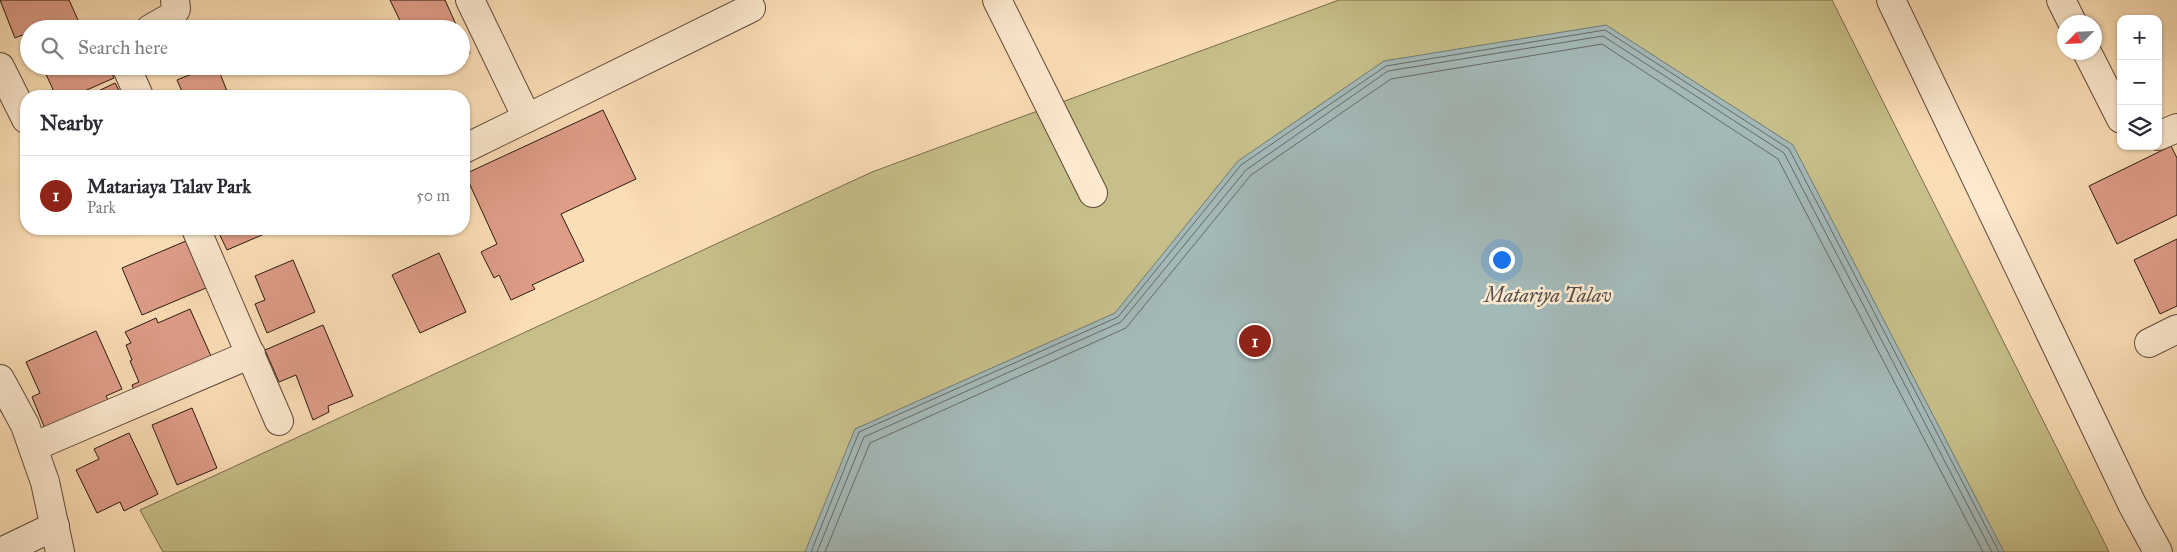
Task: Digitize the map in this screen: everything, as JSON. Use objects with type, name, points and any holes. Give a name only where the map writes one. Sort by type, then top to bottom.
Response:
[{"type":"street","points":[[166,20],[171,17],[176,8],[175,0]]},
{"type":"street","points":[[470,0],[527,118]]},
{"type":"street","points":[[998,0],[1094,193]]},
{"type":"street","points":[[1891,0],[2132,504],[2158,552]]},
{"type":"street","points":[[2061,0],[2068,15]]},
{"type":"street","points":[[470,146],[751,8]]},
{"type":"street","points":[[2091,60],[2117,111]]},
{"type":"street","points":[[0,67],[20,107]]},
{"type":"street","points":[[130,75],[136,90]]},
{"type":"street","points":[[2162,134],[2177,128]]},
{"type":"street","points":[[199,235],[280,421]]},
{"type":"street","points":[[2149,343],[2177,329]]},
{"type":"street","points":[[33,447],[251,354]]},
{"type":"street","points":[[0,379],[24,425],[33,447],[45,482],[58,539],[1,552]]},
{"type":"shaded area","points":[[1339,0],[1832,0],[2109,552],[163,552],[140,510],[872,172]]},
{"type":"water","name":"Matariya Talav","points":[[1606,25],[1793,145],[2004,552],[805,552],[855,429],[1115,313],[1238,161],[1384,61]]},
{"type":"building","points":[[0,0],[69,0],[78,20],[20,20],[20,36],[15,38]]},
{"type":"building","points":[[390,0],[445,0],[454,20],[400,20]]},
{"type":"building","points":[[46,75],[112,75],[114,78],[87,90],[53,90]]},
{"type":"building","points":[[189,75],[221,75],[227,90],[181,90],[177,80]]},
{"type":"building","points":[[115,83],[119,90],[100,90]]},
{"type":"building","points":[[603,110],[636,179],[561,214],[584,261],[532,285],[535,289],[511,300],[499,275],[494,278],[481,252],[497,244],[470,185],[470,172]]},
{"type":"building","points":[[2171,146],[2177,158],[2177,215],[2117,244],[2089,186]]},
{"type":"building","points":[[220,235],[262,235],[227,250]]},
{"type":"building","points":[[2177,239],[2177,306],[2160,314],[2134,260]]},
{"type":"building","points":[[186,241],[206,288],[142,315],[122,268]]},
{"type":"building","points":[[439,253],[466,312],[420,333],[392,275]]},
{"type":"building","points":[[293,260],[315,312],[267,333],[255,304],[265,300],[255,276]]},
{"type":"building","points":[[190,309],[215,365],[138,400],[132,385],[139,382],[130,361],[132,360],[126,345],[131,343],[125,332],[156,318],[158,323]]},
{"type":"building","points":[[323,325],[353,396],[328,406],[329,412],[313,420],[296,375],[279,382],[265,350]]},
{"type":"building","points":[[96,331],[122,389],[106,396],[112,408],[48,436],[32,397],[40,393],[26,362]]},
{"type":"building","points":[[192,408],[217,468],[177,485],[152,425]]},
{"type":"building","points":[[129,433],[158,494],[124,511],[120,502],[97,513],[76,470],[99,459],[94,449]]},
{"type":"place","name":"Matariaya Talav Park","points":[[1255,341]]}]
